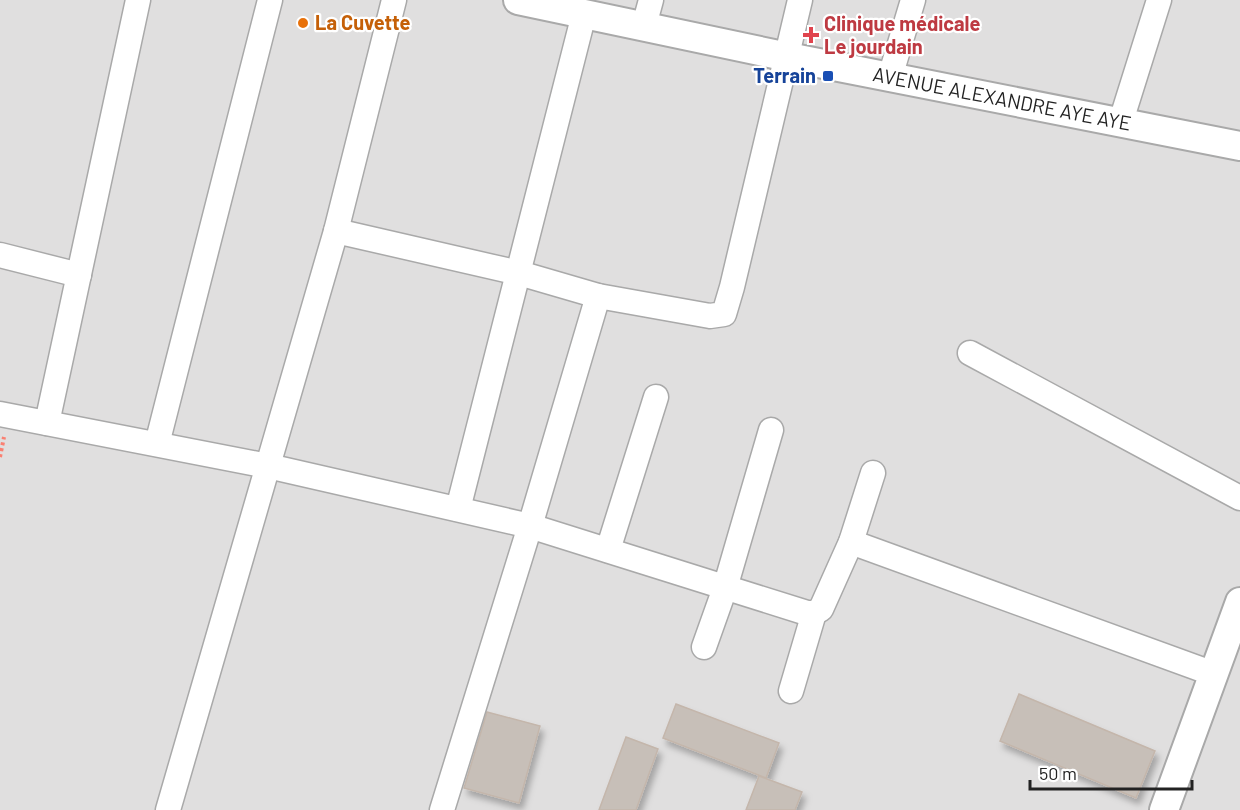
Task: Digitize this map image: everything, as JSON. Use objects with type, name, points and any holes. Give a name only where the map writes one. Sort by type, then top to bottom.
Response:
[{"type":"street","points":[[47,423],[138,0]]},
{"type":"street","points":[[156,444],[270,0]]},
{"type":"street","points":[[168,810],[336,231],[394,0]]},
{"type":"street","points":[[336,231],[519,273],[598,296],[710,316],[724,314],[800,0]]},
{"type":"street","points":[[890,77],[913,0]]},
{"type":"street","points":[[1121,121],[1160,0]]},
{"type":"street","name":"AVENUE ALEXANDRE AYE AYE","points":[[528,1],[584,14],[648,13],[788,57],[1240,145]]},
{"type":"street","points":[[458,509],[584,14]]},
{"type":"street","points":[[0,255],[79,275]]},
{"type":"street","points":[[442,810],[598,296]]},
{"type":"street","points":[[970,353],[1240,498]]},
{"type":"street","points":[[608,550],[656,397]]},
{"type":"street","points":[[0,414],[268,466],[530,526],[807,613],[814,613],[821,609],[851,542],[873,473]]},
{"type":"street","points":[[704,647],[725,588],[771,430]]},
{"type":"street","points":[[851,542],[1214,674]]},
{"type":"street","points":[[1164,810],[1240,602]]},
{"type":"street","points":[[791,691],[814,613]]},
{"type":"shaded area","points":[[0,0],[1240,0],[1240,810],[0,810]]},
{"type":"building","points":[[1019,694],[1155,751],[1136,798],[1000,741]]},
{"type":"building","points":[[676,704],[779,743],[766,778],[663,738]]},
{"type":"building","points":[[487,712],[540,726],[519,803],[464,788]]},
{"type":"building","points":[[626,737],[658,749],[636,810],[599,810]]},
{"type":"building","points":[[759,776],[802,792],[795,810],[746,810]]},
{"type":"place","name":"La Cuvette","points":[[303,23]]},
{"type":"place","name":"Clinique médicale Le jourdain","points":[[811,35]]},
{"type":"place","name":"Terrain","points":[[828,76]]}]
